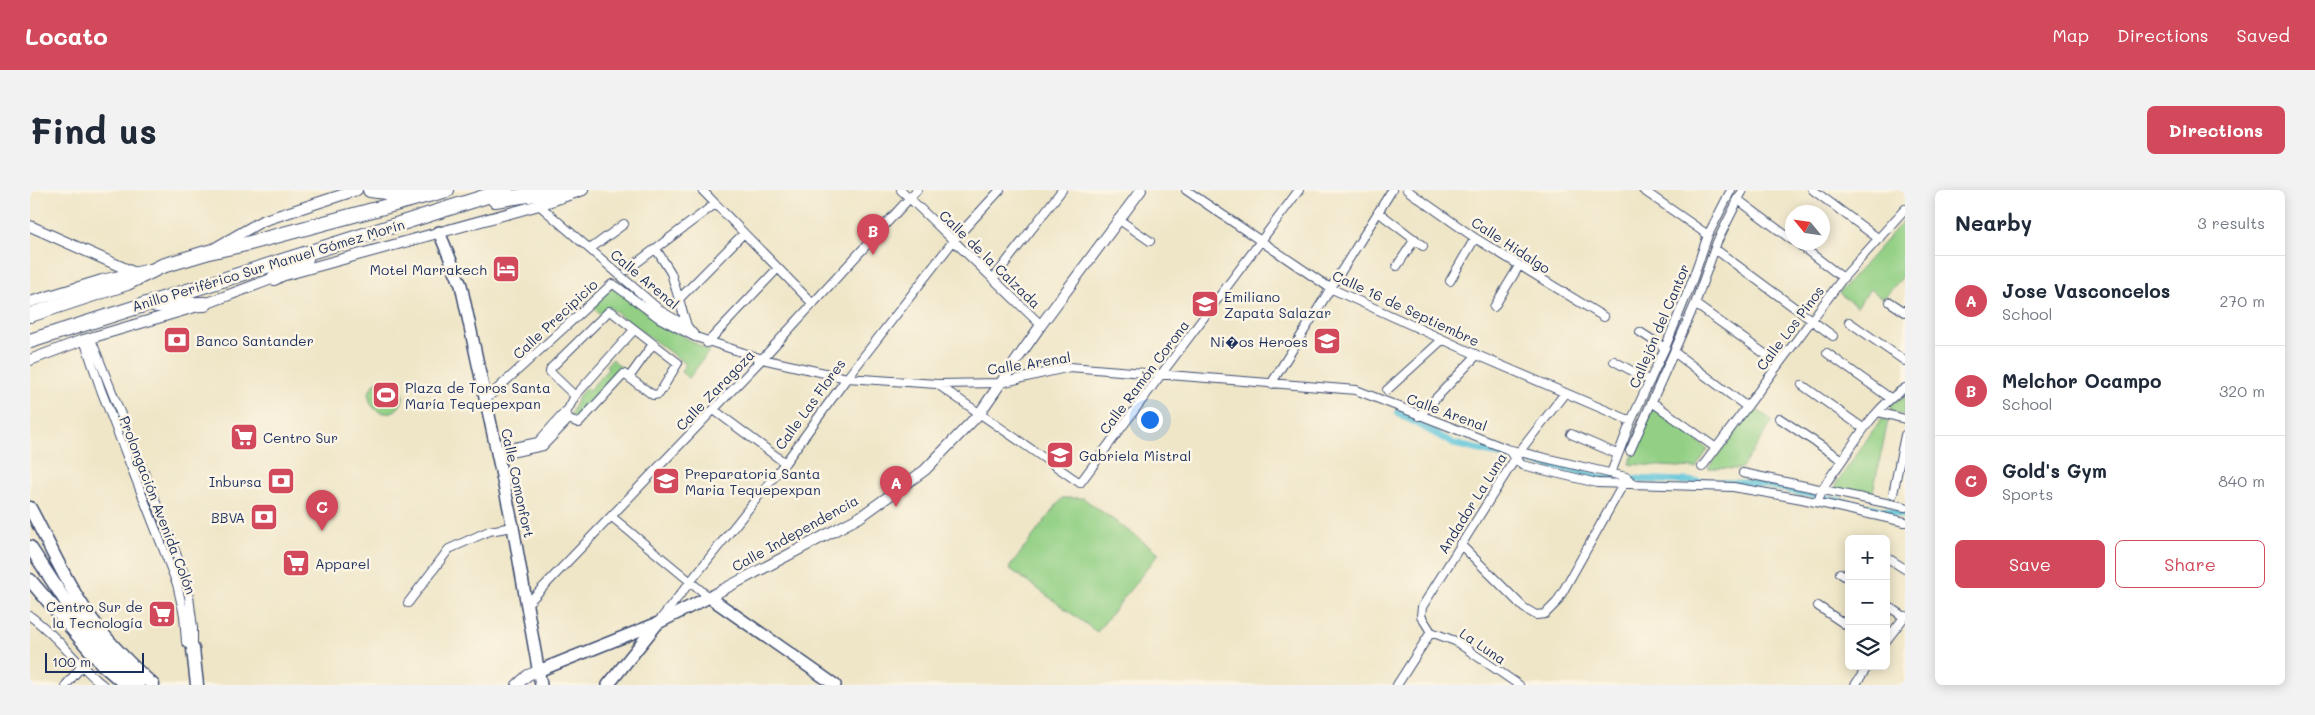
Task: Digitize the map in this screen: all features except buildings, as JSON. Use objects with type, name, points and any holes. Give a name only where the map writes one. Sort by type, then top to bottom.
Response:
[{"type":"highway","points":[[370,190],[438,192]]},
{"type":"highway","name":"Anillo Periférico Sur Manuel Gómez Morín","points":[[30,341],[138,305],[506,190]]},
{"type":"highway","points":[[454,206],[563,190]]},
{"type":"highway","name":"Anillo Periférico Sur Manuel Gómez Morín","points":[[30,316],[127,283],[162,266],[438,192]]},
{"type":"highway","points":[[274,278],[324,248]]},
{"type":"highway","points":[[138,305],[206,304]]},
{"type":"main road","name":"Calle Comonfort","points":[[439,232],[461,285],[512,527],[541,685]]},
{"type":"main road","points":[[31,510],[48,545],[90,617],[145,683]]},
{"type":"main road","points":[[30,547],[72,611],[109,657],[145,683]]},
{"type":"main road","points":[[30,580],[103,665],[126,685]]},
{"type":"main road","points":[[709,597],[835,685]]},
{"type":"main road","name":"Calle Independencia","points":[[538,671],[658,623],[709,597]]},
{"type":"main road","name":"Calle Las Flores","points":[[608,685],[658,623]]},
{"type":"main road","points":[[193,649],[197,685]]},
{"type":"street","points":[[210,252],[262,221],[357,190]]},
{"type":"street","points":[[30,360],[88,339],[206,304],[274,278],[583,190]]},
{"type":"street","points":[[702,190],[813,304]]},
{"type":"street","name":"Calle de la Calzada","points":[[901,190],[1041,325]]},
{"type":"street","name":"Calle Zaragoza","points":[[527,604],[714,410],[917,190]]},
{"type":"street","name":"Calle Las Flores","points":[[658,623],[785,463],[847,378],[954,240],[1000,190]]},
{"type":"street","points":[[993,279],[1062,190]]},
{"type":"street","name":"Calle Independencia","points":[[709,597],[860,517],[925,470],[979,414],[1041,325],[1141,190]]},
{"type":"street","name":"Calle 16 de Septiembre","points":[[1186,190],[1330,288],[1477,356],[1631,421]]},
{"type":"street","name":"Calle Ramón Corona","points":[[979,414],[1080,483],[1299,190]]},
{"type":"street","points":[[1271,384],[1392,190]]},
{"type":"street","name":"Calle Hidalgo","points":[[1406,190],[1475,238],[1604,317]]},
{"type":"street","points":[[1643,190],[1708,235]]},
{"type":"street","name":"Callejón del Cantor","points":[[1611,473],[1631,421],[1666,348],[1692,284],[1708,235],[1731,190]]},
{"type":"street","points":[[1630,451],[1695,304],[1715,248],[1743,190]]},
{"type":"street","points":[[1812,190],[1879,239]]},
{"type":"street","points":[[1737,199],[1785,235]]},
{"type":"street","name":"Calle Arenal","points":[[539,204],[661,312],[687,326],[696,337],[707,343],[762,359],[847,378],[937,384],[1001,383],[1070,367],[1356,390],[1419,416],[1597,483],[1625,481]]},
{"type":"street","points":[[627,270],[715,204]]},
{"type":"street","name":"Calle Los Pinos","points":[[1702,467],[1843,278],[1905,209]]},
{"type":"street","points":[[1378,212],[1423,246]]},
{"type":"street","points":[[1118,219],[1150,241]]},
{"type":"street","points":[[590,249],[624,224]]},
{"type":"street","points":[[30,226],[134,272]]},
{"type":"street","points":[[679,299],[744,233]]},
{"type":"street","points":[[1450,281],[1475,238]]},
{"type":"street","points":[[1397,266],[1414,239]]},
{"type":"street","points":[[1715,248],[1833,336]]},
{"type":"street","points":[[656,249],[671,273],[687,326]]},
{"type":"street","points":[[1806,250],[1843,278]]},
{"type":"street","points":[[30,302],[134,272],[162,266]]},
{"type":"street","points":[[1494,307],[1519,266]]},
{"type":"street","points":[[707,343],[778,268]]},
{"type":"street","name":"Calle Precipicio","points":[[485,400],[612,284],[659,318],[696,337]]},
{"type":"street","points":[[1890,302],[1905,312]]},
{"type":"street","points":[[1695,304],[1779,364]]},
{"type":"street","points":[[569,419],[581,422],[623,375],[630,376],[653,395],[659,394],[678,364],[609,311],[551,368],[550,374],[575,396]]},
{"type":"street","points":[[1848,322],[1905,361]]},
{"type":"street","points":[[497,453],[516,446],[538,442],[566,411],[575,396],[634,330]]},
{"type":"street","points":[[1640,332],[1666,348]]},
{"type":"street","name":"Prolongación Avenida Colón","points":[[88,339],[186,581],[193,628],[193,649]]},
{"type":"street","points":[[1387,390],[1442,340]]},
{"type":"street","points":[[630,376],[653,344]]},
{"type":"street","points":[[1674,352],[1747,407]]},
{"type":"street","points":[[1826,354],[1890,398]]},
{"type":"street","points":[[1419,416],[1477,356]]},
{"type":"street","points":[[1614,361],[1650,381]]},
{"type":"street","points":[[937,384],[979,414]]},
{"type":"street","points":[[1802,385],[1863,428]]},
{"type":"street","points":[[1819,496],[1863,428],[1890,398],[1905,388]]},
{"type":"street","name":"Andador La Luna","points":[[1431,632],[1420,612],[1460,544],[1518,454],[1565,393]]},
{"type":"street","points":[[1652,402],[1716,448]]},
{"type":"street","points":[[714,410],[785,463]]},
{"type":"street","points":[[566,411],[569,419]]},
{"type":"street","points":[[1878,412],[1905,419]]},
{"type":"street","points":[[1780,418],[1842,460]]},
{"type":"street","points":[[497,453],[543,446],[569,419]]},
{"type":"street","points":[[1571,434],[1617,454]]},
{"type":"street","points":[[1893,494],[1905,435]]},
{"type":"street","name":"Calle Arenal","points":[[1518,454],[1522,465],[1550,465],[1611,473],[1625,481]]},
{"type":"street","points":[[1744,473],[1905,522]]},
{"type":"street","points":[[1460,544],[1524,608],[1536,615],[1545,614],[1554,607],[1565,584],[1625,481],[1634,485],[1733,487],[1905,507]]},
{"type":"street","points":[[612,516],[709,597]]},
{"type":"street","points":[[408,603],[449,549],[489,532],[512,527]]},
{"type":"street","points":[[1890,559],[1905,569]]},
{"type":"street","points":[[1840,573],[1845,576]]},
{"type":"street","points":[[1818,606],[1846,625]]},
{"type":"street","points":[[1890,607],[1905,616],[1890,637]]},
{"type":"street","points":[[30,616],[51,632],[78,660],[81,667],[103,685]]},
{"type":"street","points":[[1397,685],[1431,632]]},
{"type":"street","name":"La Luna","points":[[1431,632],[1455,641],[1519,685]]},
{"type":"street","points":[[66,685],[81,667]]},
{"type":"street","points":[[1855,685],[1865,670]]},
{"type":"street","name":"Calle Independencia","points":[[517,685],[528,675],[538,671]]},
{"type":"green space","points":[[1905,219],[1905,274],[1883,299],[1870,289],[1857,307],[1839,293]]},
{"type":"green space","points":[[612,288],[660,323],[709,351],[689,378],[681,372],[686,364],[609,307],[601,315],[592,306]]},
{"type":"green space","points":[[612,359],[625,371],[580,420],[570,416],[579,396],[586,388],[589,390],[608,369],[606,366]]},
{"type":"green space","name":"Plaza de Toros Santa María Tequepexpan","points":[[386,379],[398,384],[403,396],[398,408],[386,413],[374,408],[369,396],[374,384]]},
{"type":"green space","points":[[1905,396],[1905,415],[1891,411],[1890,405]]},
{"type":"green space","points":[[1754,408],[1773,421],[1741,469],[1708,468]]},
{"type":"green space","points":[[1653,409],[1708,449],[1696,468],[1629,464]]},
{"type":"green space","points":[[1881,419],[1888,421],[1872,496],[1836,489],[1836,484]]},
{"type":"green space","points":[[1062,498],[1083,498],[1159,553],[1097,632],[1009,568]]},
{"type":"waterway","points":[[1398,413],[1454,444],[1510,457]]},
{"type":"waterway","points":[[1521,459],[1606,478],[1624,479]]},
{"type":"waterway","points":[[1633,479],[1762,484],[1905,515]]},
{"type":"place","name":"Melchor Ocampo","points":[[873,255]]},
{"type":"place","name":"Motel Marrakech","points":[[506,269]]},
{"type":"place","name":"Emiliano Zapata Salazar","points":[[1205,304]]},
{"type":"place","name":"Banco Santander","points":[[177,340]]},
{"type":"place","name":"Ni�os Heroes","points":[[1327,341]]},
{"type":"place","name":"Plaza de Toros Santa María Tequepexpan","points":[[386,395]]},
{"type":"place","name":"Centro Sur","points":[[244,437]]},
{"type":"place","name":"Gabriela Mistral","points":[[1060,455]]},
{"type":"place","name":"Inbursa","points":[[281,481]]},
{"type":"place","name":"Preparatoria Santa Maria Tequepexpan","points":[[666,481]]},
{"type":"place","name":"Jose Vasconcelos","points":[[896,507]]},
{"type":"place","name":"BBVA","points":[[264,517]]},
{"type":"place","name":"Gold's Gym","points":[[322,531]]},
{"type":"place","name":"Apparel","points":[[296,563]]},
{"type":"place","name":"Centro Sur de la Tecnología","points":[[162,614]]}]
